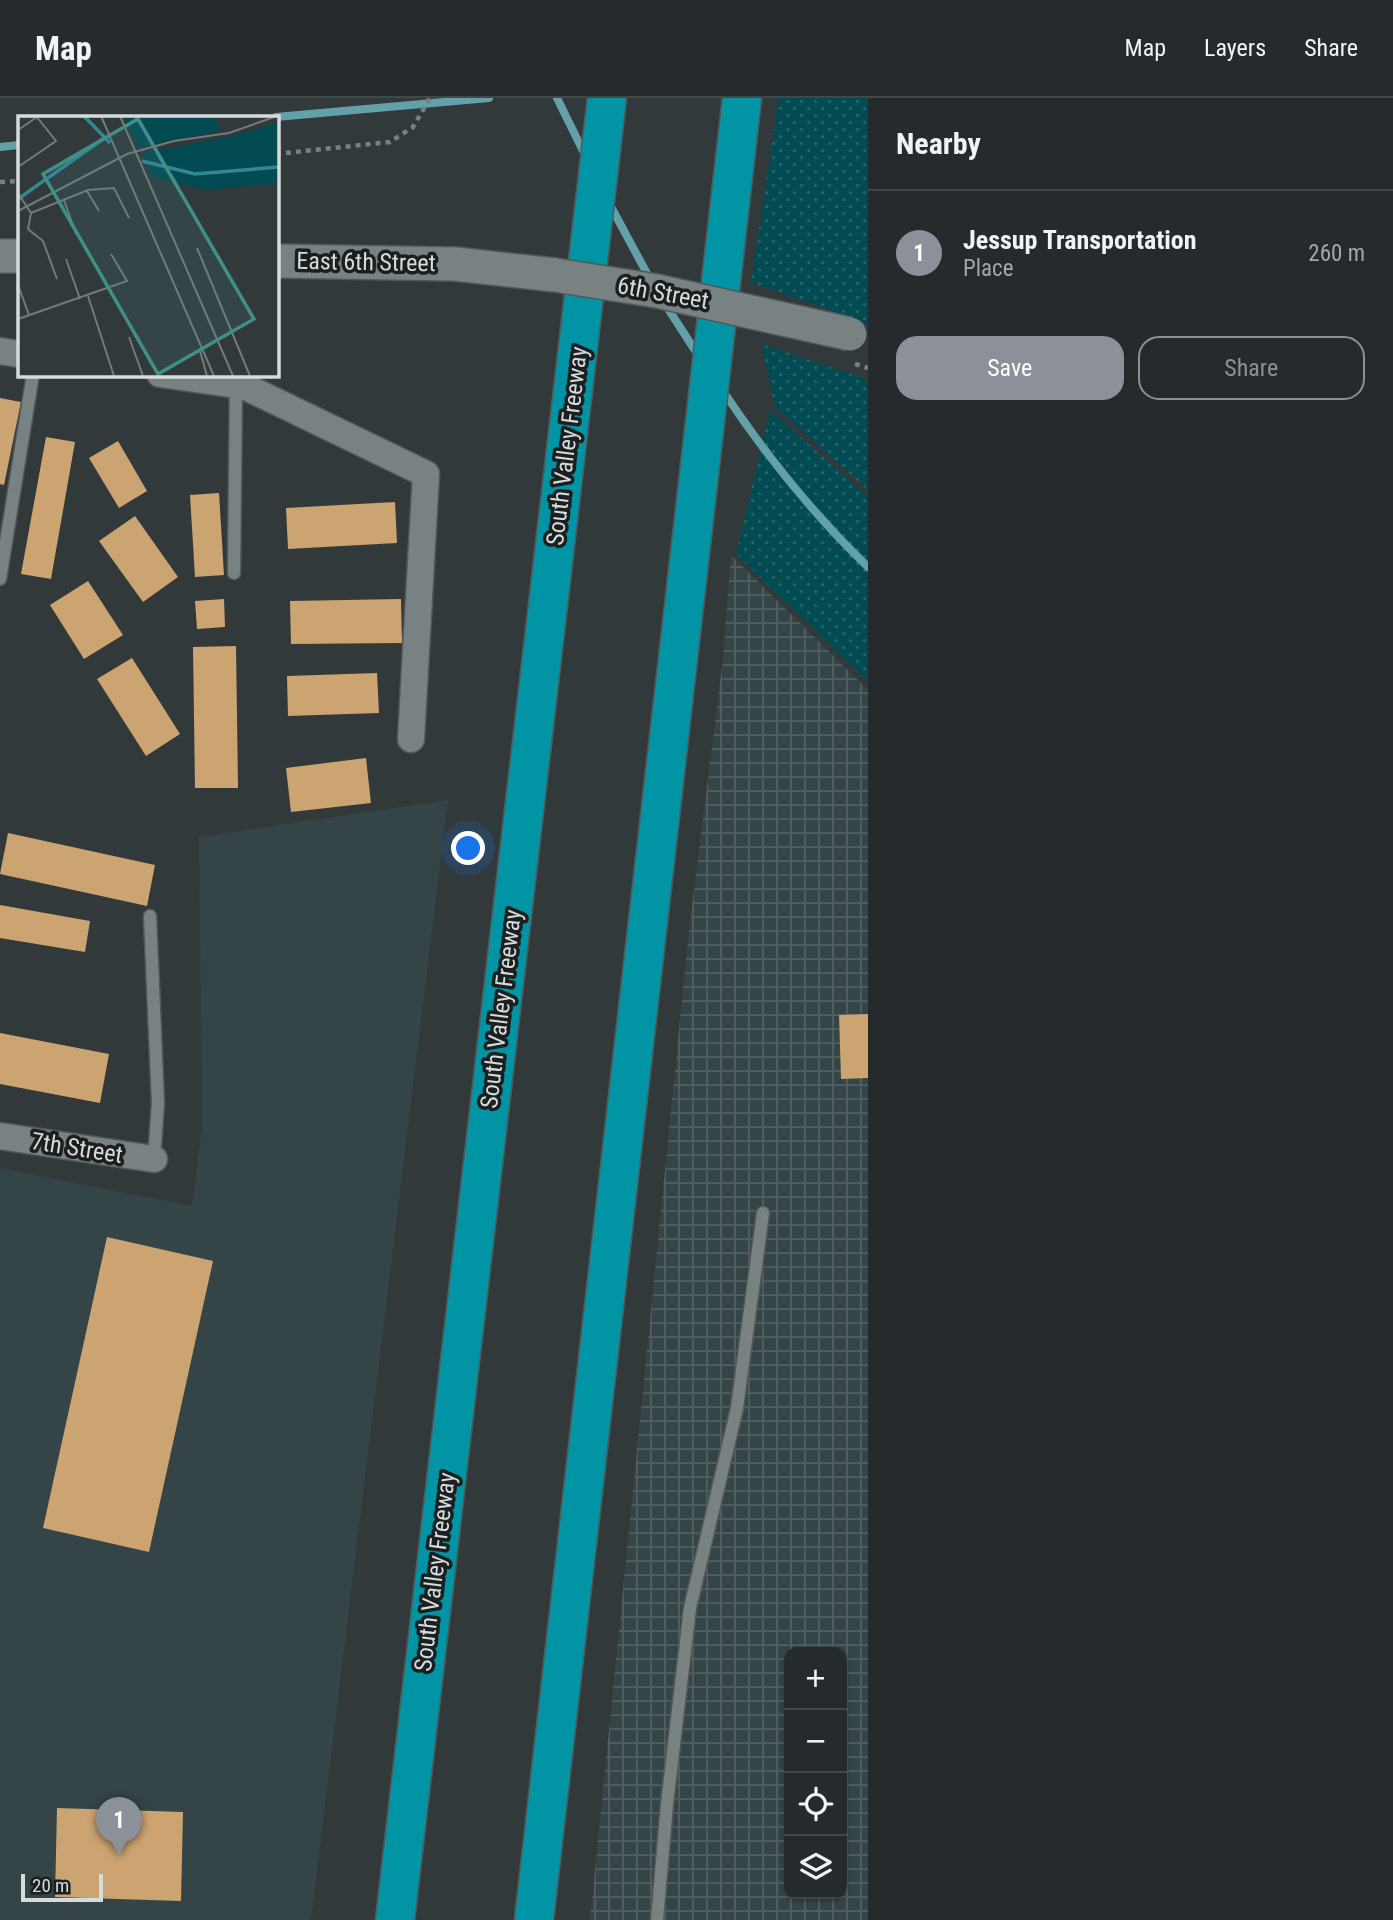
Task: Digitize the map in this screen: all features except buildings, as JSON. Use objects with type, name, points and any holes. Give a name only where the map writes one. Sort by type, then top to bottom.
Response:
[{"type":"highway","name":"South Valley Freeway","points":[[395,1920],[607,98]]},
{"type":"highway","points":[[534,1920],[742,98]]},
{"type":"highway","points":[[555,1920],[589,1443]]},
{"type":"highway","points":[[373,1920],[403,1845]]},
{"type":"street","points":[[0,256],[18,256]]},
{"type":"street","name":"East 6th Street","points":[[278,261],[455,264]]},
{"type":"street","name":"6th Street","points":[[455,264],[555,275],[657,291],[859,337]]},
{"type":"street","points":[[0,351],[18,354]]},
{"type":"street","points":[[174,376],[244,387],[426,474],[411,739]]},
{"type":"street","name":"7th Street","points":[[0,1136],[154,1159]]},
{"type":"lane","points":[[0,579],[33,376]]},
{"type":"lane","points":[[234,573],[236,385]]},
{"type":"lane","points":[[150,916],[158,1103],[154,1159]]},
{"type":"lane","points":[[657,1920],[667,1804],[690,1608],[737,1408],[763,1213]]},
{"type":"path","points":[[278,154],[382,144],[397,139],[416,124],[430,98]]},
{"type":"path","points":[[0,182],[18,181]]},
{"type":"shaded area","points":[[779,98],[868,98],[868,324],[751,282]]},
{"type":"shaded area","points":[[762,344],[868,380],[868,490],[775,407]]},
{"type":"shaded area","points":[[770,410],[868,497],[868,681],[736,554]]},
{"type":"shaded area","points":[[731,555],[868,690],[868,1920],[590,1920],[689,930],[723,658]]},
{"type":"shaded area","points":[[448,800],[311,1920],[0,1920],[0,1168],[192,1206],[202,1127],[199,837]]},
{"type":"waterway","points":[[278,117],[489,98]]},
{"type":"waterway","points":[[557,98],[586,157]]},
{"type":"waterway","points":[[0,147],[18,145]]},
{"type":"waterway","points":[[609,203],[651,281]]},
{"type":"waterway","points":[[665,304],[700,358]]},
{"type":"waterway","points":[[723,391],[791,483],[868,567]]},
{"type":"place","name":"Jessup Transportation","points":[[119,1855]]}]
